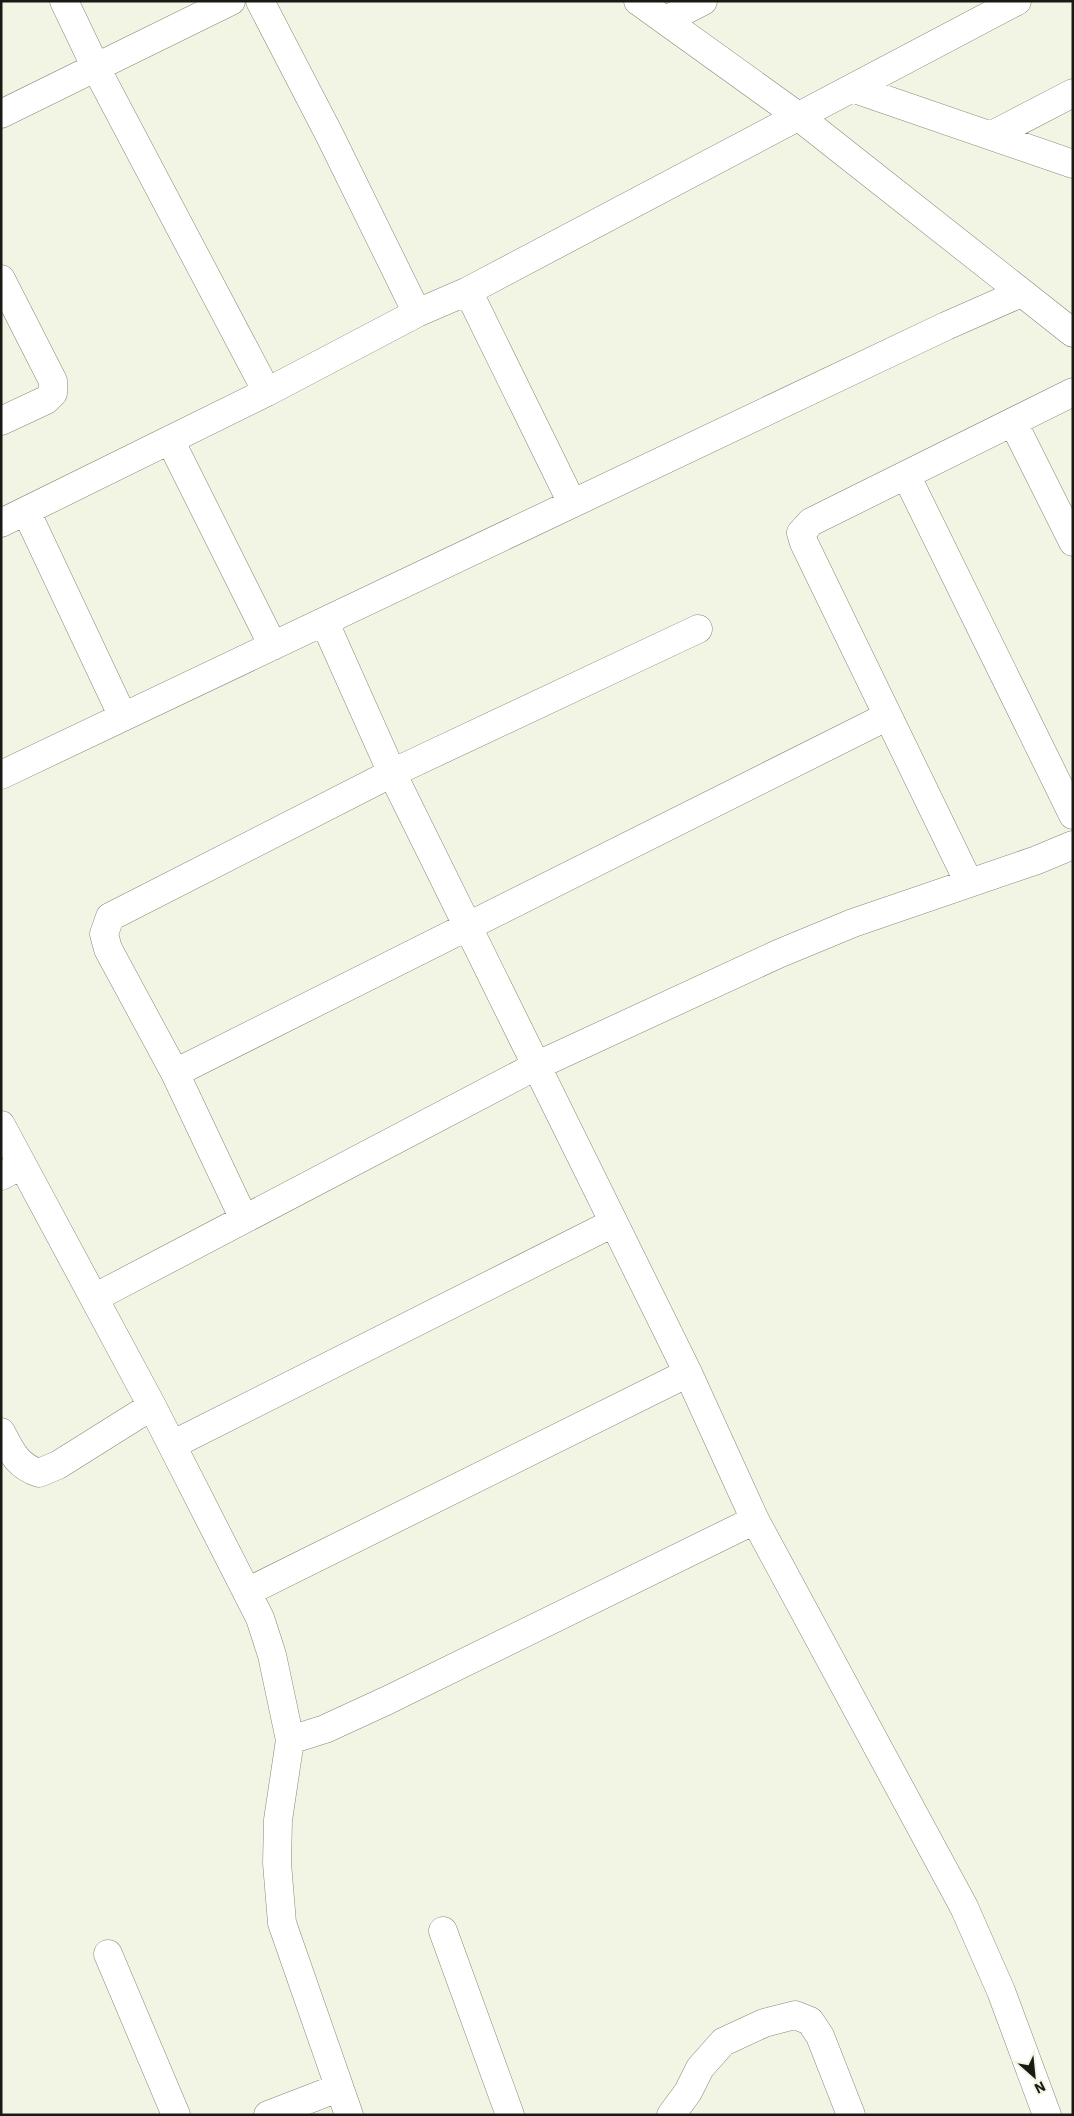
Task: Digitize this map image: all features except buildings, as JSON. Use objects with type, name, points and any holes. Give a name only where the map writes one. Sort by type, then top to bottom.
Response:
[{"type":"street","points":[[64,1],[96,68],[267,392]]},
{"type":"street","points":[[1,114],[231,1]]},
{"type":"street","points":[[260,1],[417,313]]},
{"type":"street","points":[[638,1],[798,116],[1073,333]]},
{"type":"street","points":[[666,20],[703,1]]},
{"type":"street","points":[[1,523],[267,392],[417,313],[468,291],[1016,1]]},
{"type":"street","points":[[852,88],[1073,164]]},
{"type":"street","points":[[992,135],[1073,93]]},
{"type":"street","points":[[1,278],[53,381],[53,394],[46,400],[1,422]]},
{"type":"street","points":[[468,291],[572,502]]},
{"type":"street","points":[[1,775],[325,623],[572,502],[946,326],[1022,293]]},
{"type":"street","points":[[969,883],[804,543],[802,533],[811,522],[1073,392]]},
{"type":"street","points":[[1012,422],[1073,542]]},
{"type":"street","points":[[170,440],[273,646]]},
{"type":"street","points":[[1035,466],[1073,495]]},
{"type":"street","points":[[906,475],[1073,815]]},
{"type":"street","points":[[26,511],[123,718]]},
{"type":"street","points":[[325,623],[392,772],[688,1373],[755,1520],[964,1908],[1001,1991],[1047,2115]]},
{"type":"street","points":[[244,1219],[175,1073],[108,949],[104,934],[110,917],[392,772],[698,629]]},
{"type":"street","points":[[175,1073],[888,716]]},
{"type":"street","points":[[94,1298],[536,1066],[778,954],[853,922],[1037,860],[1073,845]]},
{"type":"street","points":[[1,1125],[12,1170],[94,1298],[152,1406],[260,1618],[272,1655],[290,1740],[278,1820],[277,1863],[282,1922],[338,2088],[349,2115]]},
{"type":"street","points":[[172,1445],[613,1223]]},
{"type":"street","points":[[247,1592],[688,1373]]},
{"type":"street","points":[[1,1432],[13,1454],[26,1469],[38,1473],[58,1465],[152,1406]]},
{"type":"street","points":[[290,1740],[325,1729],[388,1700],[755,1520]]},
{"type":"street","points":[[442,1931],[510,2115]]},
{"type":"street","points":[[108,1954],[176,2115]]},
{"type":"street","points":[[681,2110],[700,2068],[723,2042],[764,2023],[795,2015],[810,2021],[820,2036],[851,2115]]},
{"type":"street","points":[[268,2115],[338,2088]]}]
